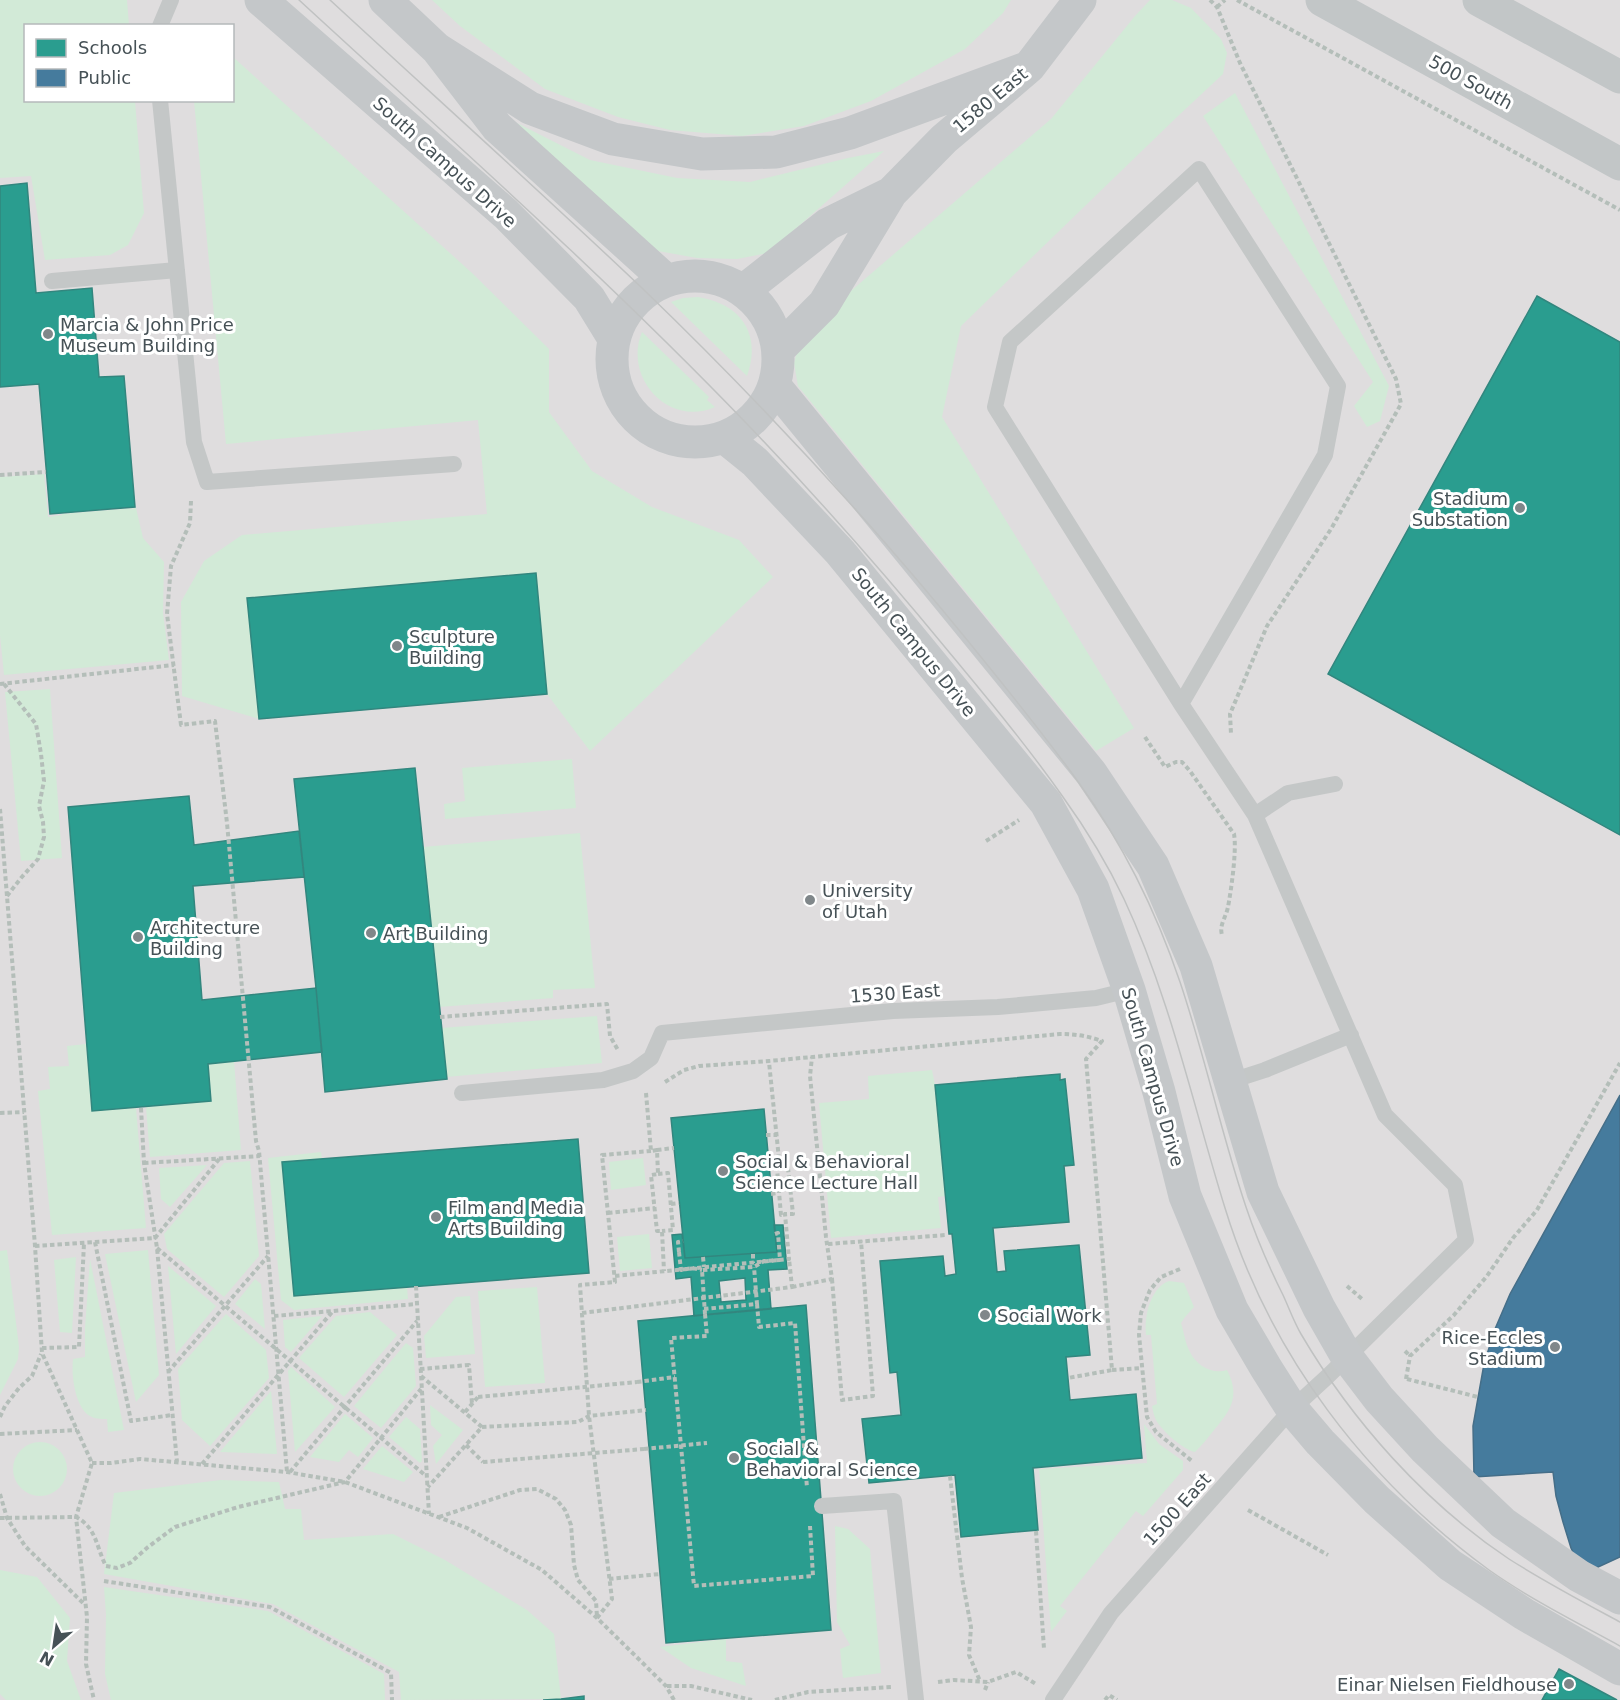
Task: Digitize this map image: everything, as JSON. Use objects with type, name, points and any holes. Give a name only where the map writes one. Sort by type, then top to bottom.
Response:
[{"type":"main road","name":"500 South","points":[[1322,0],[1620,164]]},
{"type":"main road","points":[[1479,0],[1620,77]]},
{"type":"street","name":"South Campus Drive","points":[[261,0],[506,214],[589,298],[613,337]]},
{"type":"street","points":[[385,0],[437,49],[497,127],[666,280]]},
{"type":"street","name":"1580 East","points":[[778,350],[824,304],[891,192],[944,139],[1029,68],[1080,0]]},
{"type":"street","points":[[437,49],[530,108],[612,139],[702,154],[776,152],[850,133],[1029,68]]},
{"type":"street","name":"1580 East","points":[[743,291],[828,224],[891,192]]},
{"type":"street","points":[[692,275],[719,279],[743,291],[760,306],[772,327],[778,350],[778,368],[774,385],[762,409],[747,424],[724,437],[694,442],[664,437],[639,421],[620,397],[611,368],[613,337],[629,306],[645,291],[666,280],[692,275]]},
{"type":"street","points":[[774,385],[1091,773],[1153,866],[1196,966],[1263,1192],[1319,1308],[1347,1357],[1379,1400],[1425,1449],[1503,1523],[1579,1575],[1620,1598]]},
{"type":"street","name":"South Campus Drive","points":[[724,437],[755,462],[840,552],[1046,803],[1093,889],[1129,990],[1159,1092],[1185,1196],[1232,1310],[1292,1409],[1320,1442],[1377,1500],[1450,1565],[1524,1614],[1620,1669]]},
{"type":"lane","points":[[161,24],[171,0]]},
{"type":"lane","points":[[160,102],[194,442],[207,482],[454,464]]},
{"type":"lane","points":[[1181,704],[1325,455],[1338,386],[1199,170],[1010,342],[995,407],[1181,704],[1256,815],[1351,1035],[1265,1070],[1231,1081]]},
{"type":"lane","points":[[52,281],[177,270]]},
{"type":"lane","points":[[1256,815],[1288,793],[1335,784]]},
{"type":"lane","name":"1530 East","points":[[462,1093],[603,1080],[633,1071],[651,1058],[662,1033],[893,1011],[998,1007],[1096,998],[1129,990]]},
{"type":"lane","name":"1500 East","points":[[1053,1700],[1111,1613],[1292,1409],[1466,1240],[1455,1185],[1385,1115],[1351,1035]]},
{"type":"lane","points":[[822,1506],[894,1500],[916,1700]]},
{"type":"path","points":[[1217,7],[1225,0]]},
{"type":"path","points":[[1238,0],[1620,210]]},
{"type":"path","points":[[0,475],[46,472]]},
{"type":"path","points":[[191,500],[190,523],[171,566],[167,614],[181,725],[214,722],[228,834],[256,1141],[260,1156],[288,1472]]},
{"type":"path","points":[[2,684],[174,665]]},
{"type":"path","points":[[2,684],[36,724],[44,781],[39,806],[44,837],[38,859],[7,897]]},
{"type":"path","points":[[1145,737],[1165,766],[1182,762],[1234,834],[1235,846],[1227,909],[1220,929]]},
{"type":"path","points":[[0,809],[42,1351],[92,1463],[76,1517],[87,1617],[86,1664],[94,1700]]},
{"type":"path","points":[[986,841],[1020,819]]},
{"type":"path","points":[[440,1017],[607,1004],[610,1036],[619,1051]]},
{"type":"path","points":[[656,1087],[684,1070],[699,1066],[769,1062],[1060,1034],[1090,1037],[1102,1041],[1086,1059],[1112,1370]]},
{"type":"path","points":[[812,1057],[810,1076],[832,1279],[842,1400],[873,1396],[861,1241]]},
{"type":"path","points":[[769,1062],[780,1169]]},
{"type":"path","points":[[1478,1396],[1406,1378],[1410,1356],[1454,1315],[1537,1210],[1620,1063]]},
{"type":"path","points":[[644,1087],[651,1151]]},
{"type":"path","points":[[141,1108],[144,1163],[157,1248],[177,1462]]},
{"type":"path","points":[[0,1113],[24,1112]]},
{"type":"path","points":[[766,1136],[777,1135]]},
{"type":"path","points":[[597,1618],[612,1599],[589,1416],[580,1285],[615,1282],[602,1155],[674,1148]]},
{"type":"path","points":[[657,1150],[658,1174]]},
{"type":"path","points":[[144,1163],[260,1156]]},
{"type":"path","points":[[35,1246],[155,1238],[220,1158]]},
{"type":"path","points":[[788,1168],[793,1214],[781,1215],[778,1193],[777,1169],[788,1168]]},
{"type":"path","points":[[669,1173],[671,1204],[673,1230],[657,1231],[651,1175],[669,1173]]},
{"type":"path","points":[[771,1194],[778,1193]]},
{"type":"path","points":[[671,1204],[679,1203]]},
{"type":"path","points":[[608,1213],[655,1208]]},
{"type":"path","points":[[785,1214],[792,1287]]},
{"type":"path","points":[[662,1231],[664,1271]]},
{"type":"path","points":[[753,1265],[764,1261],[780,1260],[778,1233],[775,1234]]},
{"type":"path","points":[[828,1244],[946,1234]]},
{"type":"path","points":[[683,1241],[678,1242],[681,1270],[703,1268]]},
{"type":"path","points":[[95,1242],[131,1421],[172,1415]]},
{"type":"path","points":[[42,1351],[79,1347],[84,1243]]},
{"type":"path","points":[[157,1248],[426,1476]]},
{"type":"path","points":[[753,1254],[759,1327],[795,1323],[808,1496]]},
{"type":"path","points":[[168,1372],[268,1255]]},
{"type":"path","points":[[703,1257],[707,1336],[671,1338],[694,1586],[813,1576],[809,1518]]},
{"type":"path","points":[[615,1276],[753,1265],[789,1259]]},
{"type":"path","points":[[1184,1267],[1161,1277],[1150,1290],[1144,1301],[1139,1324],[1148,1417],[1156,1432],[1192,1461]]},
{"type":"path","points":[[582,1313],[792,1287],[832,1279]]},
{"type":"path","points":[[1342,1282],[1362,1299]]},
{"type":"path","points":[[416,1286],[429,1514]]},
{"type":"path","points":[[274,1316],[417,1304]]},
{"type":"path","points":[[704,1312],[757,1304]]},
{"type":"path","points":[[202,1464],[333,1311]]},
{"type":"path","points":[[288,1472],[418,1320]]},
{"type":"path","points":[[0,1417],[4,1406],[32,1376],[42,1351]]},
{"type":"path","points":[[1405,1351],[1410,1356]]},
{"type":"path","points":[[420,1369],[469,1365],[472,1404]]},
{"type":"path","points":[[1068,1378],[1112,1370],[1142,1368]]},
{"type":"path","points":[[421,1375],[482,1427]]},
{"type":"path","points":[[465,1412],[478,1397],[675,1377]]},
{"type":"path","points":[[0,1518],[76,1517],[91,1529],[106,1566],[117,1568],[130,1563],[175,1527],[238,1507],[345,1482],[421,1389]]},
{"type":"path","points":[[427,1488],[482,1427],[578,1422],[589,1416],[646,1410]]},
{"type":"path","points":[[0,1434],[77,1430]]},
{"type":"path","points":[[465,1445],[483,1462],[707,1443]]},
{"type":"path","points":[[92,1463],[140,1459],[288,1472],[345,1482],[467,1528],[542,1570],[597,1618],[666,1686],[674,1700]]},
{"type":"path","points":[[950,1476],[962,1578],[971,1627],[969,1655],[980,1681]]},
{"type":"path","points":[[438,1517],[519,1490],[537,1489],[556,1499],[571,1525],[574,1565],[578,1580],[596,1601],[597,1618]]},
{"type":"path","points":[[0,1494],[7,1518],[26,1546],[85,1604]]},
{"type":"path","points":[[1248,1510],[1328,1555]]},
{"type":"path","points":[[1036,1530],[1044,1648]]},
{"type":"path","points":[[609,1579],[660,1574]]},
{"type":"path","points":[[104,1581],[270,1607],[391,1673],[393,1700]]},
{"type":"path","points":[[954,1680],[988,1682],[1016,1672],[1026,1678]]},
{"type":"path","points":[[985,1690],[988,1682]]},
{"type":"path","points":[[666,1686],[691,1686],[752,1700]]},
{"type":"path","points":[[775,1700],[808,1692],[891,1687]]},
{"type":"path","points":[[1105,1700],[1109,1695],[1117,1700]]},
{"type":"shaded area","name":"University of Utah","points":[[0,0],[1620,0],[1620,1700],[0,1700]]},
{"type":"green space","points":[[0,0],[127,0],[129,24],[24,24],[24,102],[135,102],[144,213],[128,245],[110,255],[45,260],[31,176],[0,178]]},
{"type":"green space","points":[[432,0],[1011,0],[1003,13],[965,49],[871,101],[804,126],[742,136],[670,130],[618,117],[545,89],[460,26]]},
{"type":"green space","points":[[1150,0],[1172,0],[1191,8],[1221,39],[1227,53],[1223,74],[961,326],[942,417],[1134,728],[1096,751],[798,386],[794,363],[802,333],[1051,119]]},
{"type":"green space","points":[[234,58],[472,273],[549,349],[549,412],[592,471],[652,507],[739,540],[773,577],[590,751],[547,694],[536,573],[247,598],[259,719],[182,696],[181,602],[204,561],[242,535],[487,514],[478,420],[226,444],[194,102],[234,102]]},
{"type":"green space","points":[[1235,93],[1389,386],[1380,421],[1367,427],[1354,406],[1373,382],[1203,116]]},
{"type":"green space","points":[[511,120],[590,160],[677,178],[750,182],[884,151],[768,253],[737,259],[697,258],[658,251]]},
{"type":"green space","points":[[698,297],[726,306],[744,323],[752,347],[747,376],[671,302]]},
{"type":"green space","points":[[642,332],[709,397],[707,400],[715,407],[698,412],[681,410],[666,404],[654,394],[644,381],[639,366],[638,349]]},
{"type":"green space","points":[[44,474],[48,517],[136,508],[143,538],[164,562],[163,613],[169,660],[4,675],[0,635],[0,477]]},
{"type":"green space","points":[[50,689],[62,858],[21,861],[5,692]]},
{"type":"green space","points":[[572,759],[576,808],[445,819],[444,804],[465,801],[462,768]]},
{"type":"green space","points":[[580,833],[595,988],[553,990],[553,998],[439,1007],[423,847]]},
{"type":"green space","points":[[597,1016],[602,1063],[446,1077],[441,1028]]},
{"type":"green space","points":[[86,1044],[92,1111],[136,1108],[146,1228],[52,1235],[38,1091],[50,1089],[48,1067],[69,1066],[67,1046]]},
{"type":"green space","points":[[234,1061],[241,1150],[150,1157],[146,1107],[211,1101],[208,1064]]},
{"type":"green space","points":[[932,1070],[945,1196],[938,1197],[941,1228],[831,1238],[819,1103],[869,1099],[868,1076]]},
{"type":"green space","points":[[321,1152],[322,1159],[282,1163],[294,1296],[407,1287],[408,1299],[294,1310],[281,1300],[268,1158]]},
{"type":"green space","points":[[643,1158],[646,1185],[611,1190],[609,1162]]},
{"type":"green space","points":[[250,1161],[259,1256],[224,1297],[167,1249],[164,1234],[224,1163]]},
{"type":"green space","points":[[207,1165],[170,1207],[161,1199],[159,1168]]},
{"type":"green space","points":[[649,1234],[652,1268],[620,1271],[617,1237]]},
{"type":"green space","points":[[7,1250],[19,1347],[18,1359],[0,1395],[0,1251]]},
{"type":"green space","points":[[148,1250],[159,1375],[136,1402],[105,1254]]},
{"type":"green space","points":[[76,1257],[72,1333],[60,1332],[54,1260]]},
{"type":"green space","points":[[90,1259],[124,1430],[108,1432],[107,1419],[94,1418],[86,1413],[75,1391],[73,1359],[85,1357]]},
{"type":"green space","points":[[168,1266],[216,1306],[176,1354]]},
{"type":"green space","points":[[255,1279],[261,1284],[265,1329],[235,1304]]},
{"type":"green space","points":[[1169,1281],[1184,1283],[1194,1307],[1181,1323],[1193,1357],[1200,1365],[1210,1370],[1227,1370],[1233,1387],[1229,1409],[1195,1452],[1179,1444],[1163,1429],[1156,1420],[1152,1406],[1157,1404],[1151,1335],[1146,1335],[1147,1312],[1157,1290]]},
{"type":"green space","points":[[537,1287],[545,1383],[485,1387],[478,1291]]},
{"type":"green space","points":[[470,1296],[475,1354],[426,1358],[424,1336],[456,1297]]},
{"type":"green space","points":[[370,1312],[397,1335],[344,1397],[299,1358],[336,1316]]},
{"type":"green space","points":[[226,1314],[266,1350],[269,1378],[210,1446],[182,1420],[178,1369]]},
{"type":"green space","points":[[322,1316],[291,1352],[285,1347],[283,1320]]},
{"type":"green space","points":[[406,1343],[413,1348],[416,1386],[381,1428],[354,1406]]},
{"type":"green space","points":[[291,1367],[335,1407],[295,1452],[288,1371]]},
{"type":"green space","points":[[271,1391],[277,1454],[220,1452]]},
{"type":"green space","points":[[430,1405],[463,1430],[436,1464],[433,1446],[442,1435],[431,1425]]},
{"type":"green space","points":[[345,1414],[373,1438],[358,1457],[349,1450],[339,1462],[310,1457]]},
{"type":"green space","points":[[406,1417],[420,1429],[422,1461],[420,1463],[389,1437]]},
{"type":"green space","points":[[1144,1424],[1159,1444],[1183,1461],[1183,1470],[1143,1516],[1136,1511],[1060,1606],[1067,1611],[1051,1632],[1039,1469],[1147,1463]]},
{"type":"green space","points":[[40,1442],[50,1444],[59,1450],[65,1459],[67,1469],[65,1479],[59,1488],[50,1494],[40,1496],[30,1494],[21,1488],[15,1479],[13,1469],[15,1459],[21,1450],[30,1444]]},
{"type":"green space","points":[[382,1446],[413,1472],[404,1482],[363,1469]]},
{"type":"green space","points":[[221,1480],[279,1482],[285,1509],[301,1509],[304,1540],[393,1534],[445,1560],[527,1610],[554,1634],[561,1699],[401,1700],[399,1672],[273,1604],[104,1574],[114,1493]]},
{"type":"green space","points":[[835,1526],[848,1529],[870,1549],[881,1673],[843,1678],[840,1649],[850,1645],[837,1622]]},
{"type":"green space","points":[[0,1570],[37,1577],[70,1618],[67,1661],[81,1700],[6,1700],[0,1694]]},
{"type":"green space","points":[[104,1587],[268,1611],[384,1674],[385,1700],[111,1700],[105,1674]]},
{"type":"green space","points":[[726,1639],[726,1661],[742,1663],[746,1686],[691,1668],[660,1647]]},
{"type":"building: Schools","name":"Marcia & John Price Museum Building","points":[[27,183],[36,293],[92,288],[99,377],[124,376],[135,507],[50,514],[39,384],[0,387],[0,186]]},
{"type":"building: Schools","name":"Stadium Substation","points":[[1537,296],[1620,342],[1620,835],[1328,674]]},
{"type":"building: Schools","name":"Sculpture Building","points":[[536,573],[547,694],[259,719],[247,598]]},
{"type":"building: Schools","name":"Art Building","points":[[415,768],[447,1079],[325,1092],[294,779]]},
{"type":"building: Schools","name":"Architecture Building","points":[[189,796],[194,845],[299,831],[304,877],[193,886],[202,1000],[316,988],[322,1052],[208,1064],[211,1101],[92,1111],[68,807]]},
{"type":"building: Schools","name":"Social Work","points":[[1060,1074],[1060,1080],[1065,1079],[1074,1165],[1064,1166],[1069,1222],[993,1228],[997,1272],[1006,1271],[1004,1251],[1079,1245],[1090,1355],[1066,1357],[1070,1400],[1136,1394],[1142,1458],[1033,1468],[1038,1530],[961,1537],[955,1475],[869,1483],[862,1419],[901,1415],[897,1372],[890,1373],[880,1261],[943,1256],[945,1276],[956,1274],[952,1234],[949,1234],[935,1085]]},
{"type":"building: Schools","name":"Social & Behavioral Science Lecture Hall","points":[[764,1109],[777,1252],[685,1258],[671,1118]]},
{"type":"building: Schools","name":"Film and Media Arts Building","points":[[578,1139],[589,1273],[294,1296],[282,1162]]},
{"type":"building: Schools","points":[[774,1225],[783,1225],[787,1269],[768,1270],[771,1309],[694,1316],[691,1277],[676,1279],[672,1235],[682,1234],[685,1258],[777,1252]],"holes":[[[745,1278],[746,1300],[721,1302],[719,1281]]]},
{"type":"building: Schools","name":"Social & Behavioral Science","points":[[806,1305],[831,1630],[666,1643],[638,1321]]},
{"type":"building: Schools","name":"Einar Nielsen Fieldhouse","points":[[1559,1669],[1617,1700],[1542,1700]]},
{"type":"building: Schools","points":[[584,1696],[584,1700],[543,1700],[561,1699]]},
{"type":"building: Public","name":"Rice-Eccles Stadium","points":[[1620,1095],[1620,1557],[1583,1574],[1571,1548],[1563,1522],[1553,1472],[1474,1477],[1473,1426],[1484,1364],[1495,1329],[1510,1294]]},
{"type":"tram line","points":[[299,0],[526,209],[694,370],[851,537],[1008,723],[1080,821],[1124,899],[1155,974],[1168,1013],[1225,1208],[1244,1262],[1268,1314],[1296,1363],[1328,1410],[1363,1455],[1444,1535],[1489,1570],[1521,1591],[1620,1646]]},
{"type":"tram line","points":[[330,0],[604,252],[728,373],[891,549],[1025,711],[1095,806],[1124,854],[1149,904],[1171,956],[1189,1010],[1254,1229],[1296,1325],[1321,1366],[1367,1429],[1420,1486],[1448,1512],[1509,1559],[1620,1622]]},
{"type":"place","name":"Marcia & John Price Museum Building","points":[[48,334]]},
{"type":"place","name":"Stadium Substation","points":[[1520,508]]},
{"type":"place","name":"Sculpture Building","points":[[397,646]]},
{"type":"place","name":"University of Utah","points":[[810,900]]},
{"type":"place","name":"Art Building","points":[[371,933]]},
{"type":"place","name":"Architecture Building","points":[[138,937]]},
{"type":"place","name":"Social & Behavioral Science Lecture Hall","points":[[723,1171]]},
{"type":"place","name":"Film and Media Arts Building","points":[[436,1217]]},
{"type":"place","name":"Social Work","points":[[985,1315]]},
{"type":"place","name":"Rice-Eccles Stadium","points":[[1555,1347]]},
{"type":"place","name":"Social & Behavioral Science","points":[[734,1458]]},
{"type":"place","name":"Einar Nielsen Fieldhouse","points":[[1569,1684]]}]
